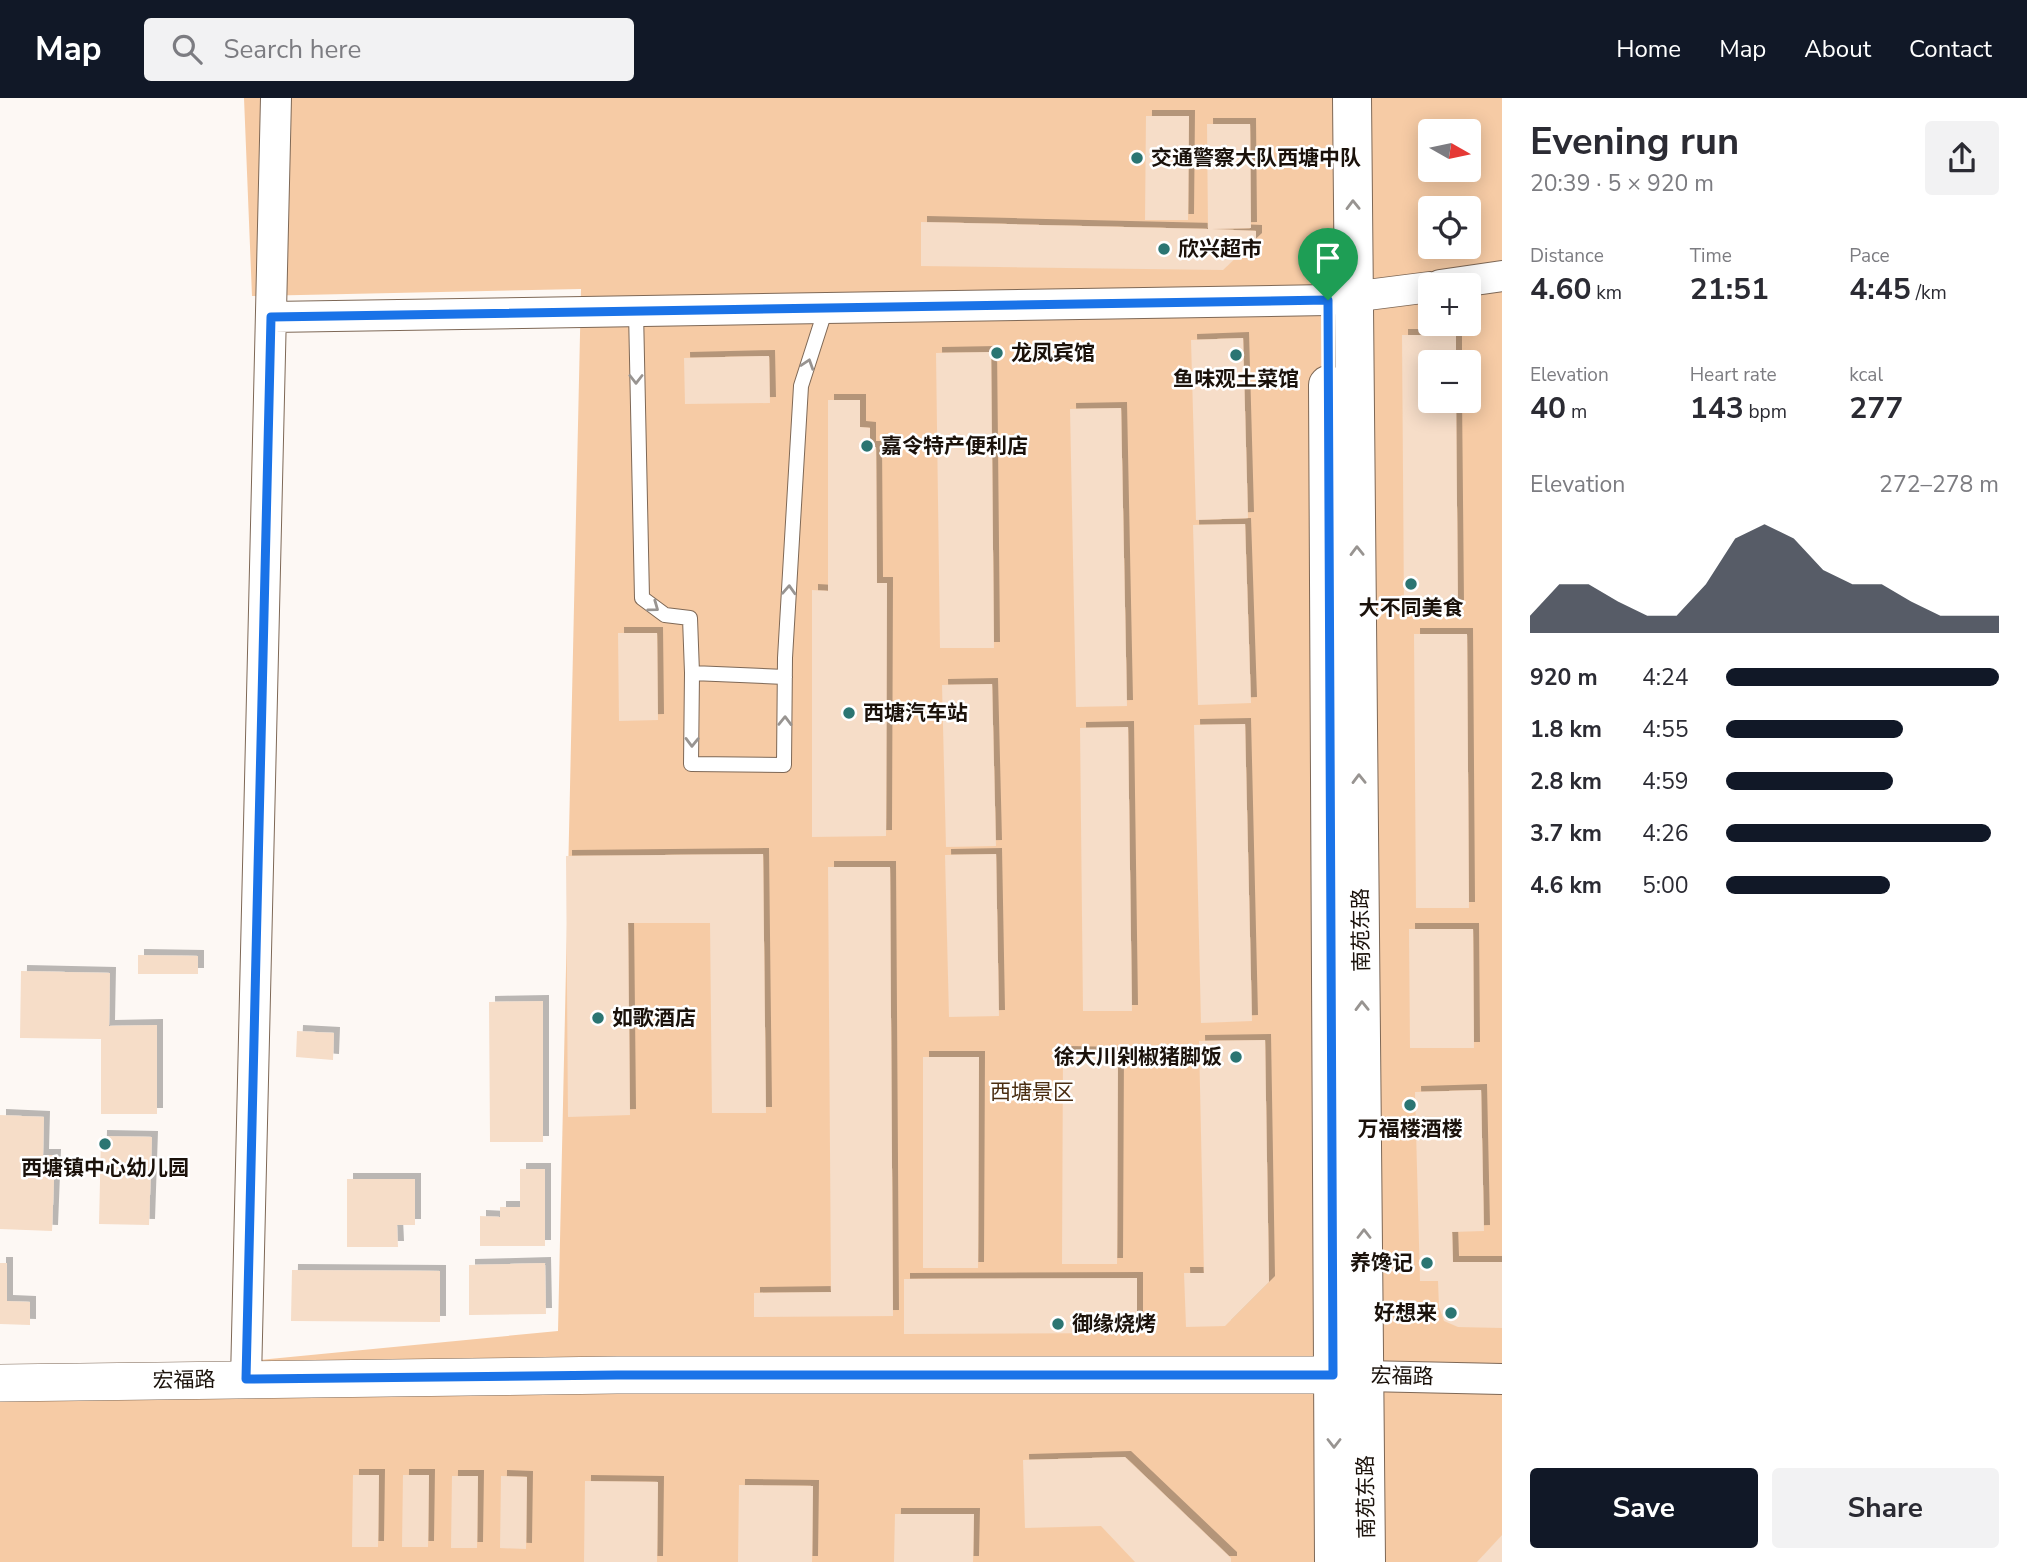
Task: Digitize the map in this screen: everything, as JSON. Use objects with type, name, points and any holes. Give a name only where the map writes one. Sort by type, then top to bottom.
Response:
[{"type":"main road","points":[[1327,98],[1341,299]]},
{"type":"main road","points":[[1341,299],[1352,98]]},
{"type":"main road","name":"南苑东路","points":[[1335,1562],[1349,1375],[1341,299]]},
{"type":"main road","name":"南苑东路","points":[[1349,1375],[1366,1562]]},
{"type":"street","points":[[246,1379],[276,98]]},
{"type":"street","points":[[1481,279],[1502,276]]},
{"type":"street","points":[[271,317],[1341,299],[1418,289]]},
{"type":"street","name":"宏福路","points":[[0,1383],[617,1375],[1349,1375],[1502,1379]]},
{"type":"lane","points":[[636,311],[642,598],[665,615],[690,618],[691,764],[784,765],[785,677],[801,386],[826,308]]},
{"type":"lane","points":[[692,673],[785,677]]},
{"type":"green space","name":"西塘景区","points":[[244,98],[1502,98],[1502,1562],[0,1562],[0,1385],[558,1331],[581,289],[252,296]]},
{"type":"building","points":[[1146,116],[1189,116],[1188,220],[1145,220]]},
{"type":"building","points":[[1207,124],[1250,124],[1251,228],[1212,229],[1256,231],[1256,239],[1223,270],[921,266],[921,222],[1208,229]]},
{"type":"building","points":[[1402,335],[1456,336],[1456,350],[1418,350],[1418,413],[1456,413],[1458,609],[1404,609]]},
{"type":"building","points":[[1243,338],[1248,518],[1196,520],[1191,340]]},
{"type":"building","points":[[991,352],[994,648],[940,648],[936,353]]},
{"type":"building","points":[[769,356],[770,403],[685,404],[684,358]]},
{"type":"building","name":"西塘汽车站","points":[[828,400],[860,400],[860,427],[870,428],[870,447],[876,447],[877,583],[887,583],[886,836],[812,837],[812,590],[828,591]]},
{"type":"building","points":[[1121,408],[1127,706],[1076,707],[1070,409]]},
{"type":"building","points":[[1245,524],[1251,703],[1198,705],[1193,525]]},
{"type":"building","points":[[618,633],[657,633],[658,720],[619,721]]},
{"type":"building","points":[[1414,634],[1467,634],[1469,908],[1416,908]]},
{"type":"building","points":[[992,684],[996,846],[946,847],[942,685]]},
{"type":"building","points":[[1245,724],[1252,1021],[1201,1023],[1194,725]]},
{"type":"building","points":[[1128,727],[1132,1011],[1083,1011],[1080,728]]},
{"type":"building","name":"如歌酒店","points":[[763,854],[766,1113],[712,1113],[710,923],[628,923],[630,1115],[568,1117],[566,856]]},
{"type":"building","points":[[996,854],[999,1016],[949,1017],[945,855]]},
{"type":"building","points":[[828,867],[890,867],[893,1316],[754,1317],[754,1293],[831,1292]]},
{"type":"building","points":[[1409,929],[1473,929],[1474,1048],[1410,1048]]},
{"type":"building","points":[[138,955],[198,956],[198,974],[138,974]]},
{"type":"building","points":[[21,971],[110,973],[109,1026],[157,1025],[157,1114],[101,1114],[101,1039],[20,1038]]},
{"type":"building","points":[[543,1001],[543,1142],[490,1142],[489,1002]]},
{"type":"building","points":[[297,1031],[334,1033],[333,1060],[296,1057]]},
{"type":"building","points":[[1265,1040],[1269,1282],[1225,1326],[1186,1327],[1184,1273],[1204,1273],[1199,1041]]},
{"type":"building","points":[[1063,1052],[1118,1053],[1117,1264],[1062,1264]]},
{"type":"building","points":[[923,1057],[979,1057],[978,1268],[923,1268]]},
{"type":"building","points":[[1481,1090],[1484,1231],[1452,1232],[1453,1262],[1502,1262],[1502,1328],[1458,1327],[1444,1321],[1439,1307],[1438,1281],[1420,1281],[1415,1092]]},
{"type":"building","points":[[0,1115],[44,1117],[43,1155],[55,1155],[52,1231],[0,1229]]},
{"type":"building","points":[[101,1136],[152,1137],[149,1225],[99,1224]]},
{"type":"building","points":[[520,1169],[545,1169],[545,1246],[480,1246],[480,1216],[500,1217],[500,1207],[520,1207]]},
{"type":"building","points":[[347,1179],[415,1179],[415,1225],[397,1225],[398,1247],[347,1247]]},
{"type":"building","points":[[0,1263],[7,1263],[7,1301],[30,1302],[30,1325],[0,1324]]},
{"type":"building","points":[[545,1263],[546,1314],[469,1315],[469,1265]]},
{"type":"building","points":[[292,1270],[440,1271],[440,1322],[291,1321]]},
{"type":"building","points":[[1137,1278],[1137,1333],[904,1334],[904,1279]]},
{"type":"building","points":[[1125,1457],[1231,1558],[1231,1562],[1135,1562],[1101,1526],[1025,1528],[1023,1460]]},
{"type":"building","points":[[353,1475],[379,1475],[378,1547],[352,1547]]},
{"type":"building","points":[[403,1475],[429,1475],[428,1547],[402,1547]]},
{"type":"building","points":[[452,1476],[478,1476],[477,1548],[451,1548]]},
{"type":"building","points":[[501,1476],[527,1477],[526,1549],[500,1548]]},
{"type":"building","points":[[585,1481],[658,1482],[657,1562],[584,1562]]},
{"type":"building","points":[[739,1485],[813,1486],[812,1562],[738,1562]]},
{"type":"building","points":[[895,1514],[974,1514],[973,1562],[894,1562]]},
{"type":"building","points":[[1502,1535],[1502,1562],[1477,1562]]},
{"type":"place","name":"交通警察大队西塘中队","points":[[1137,158]]},
{"type":"place","name":"欣兴超市","points":[[1164,249]]},
{"type":"place","name":"龙凤宾馆","points":[[997,353]]},
{"type":"place","name":"鱼味观土菜馆","points":[[1236,355]]},
{"type":"place","name":"嘉令特产便利店","points":[[867,446]]},
{"type":"place","name":"大不同美食","points":[[1411,584]]},
{"type":"place","name":"西塘汽车站","points":[[849,713]]},
{"type":"place","name":"如歌酒店","points":[[598,1018]]},
{"type":"place","name":"徐大川剁椒猪脚饭","points":[[1236,1057]]},
{"type":"place","name":"万福楼酒楼","points":[[1410,1105]]},
{"type":"place","name":"西塘镇中心幼儿园","points":[[105,1144]]},
{"type":"place","name":"养馋记","points":[[1427,1263]]},
{"type":"place","name":"好想来","points":[[1451,1313]]},
{"type":"place","name":"御缘烧烤","points":[[1058,1324]]},
{"type":"route","points":[[1328,300],[1333,1375],[617,1375],[246,1379],[271,317],[1328,300]]}]
